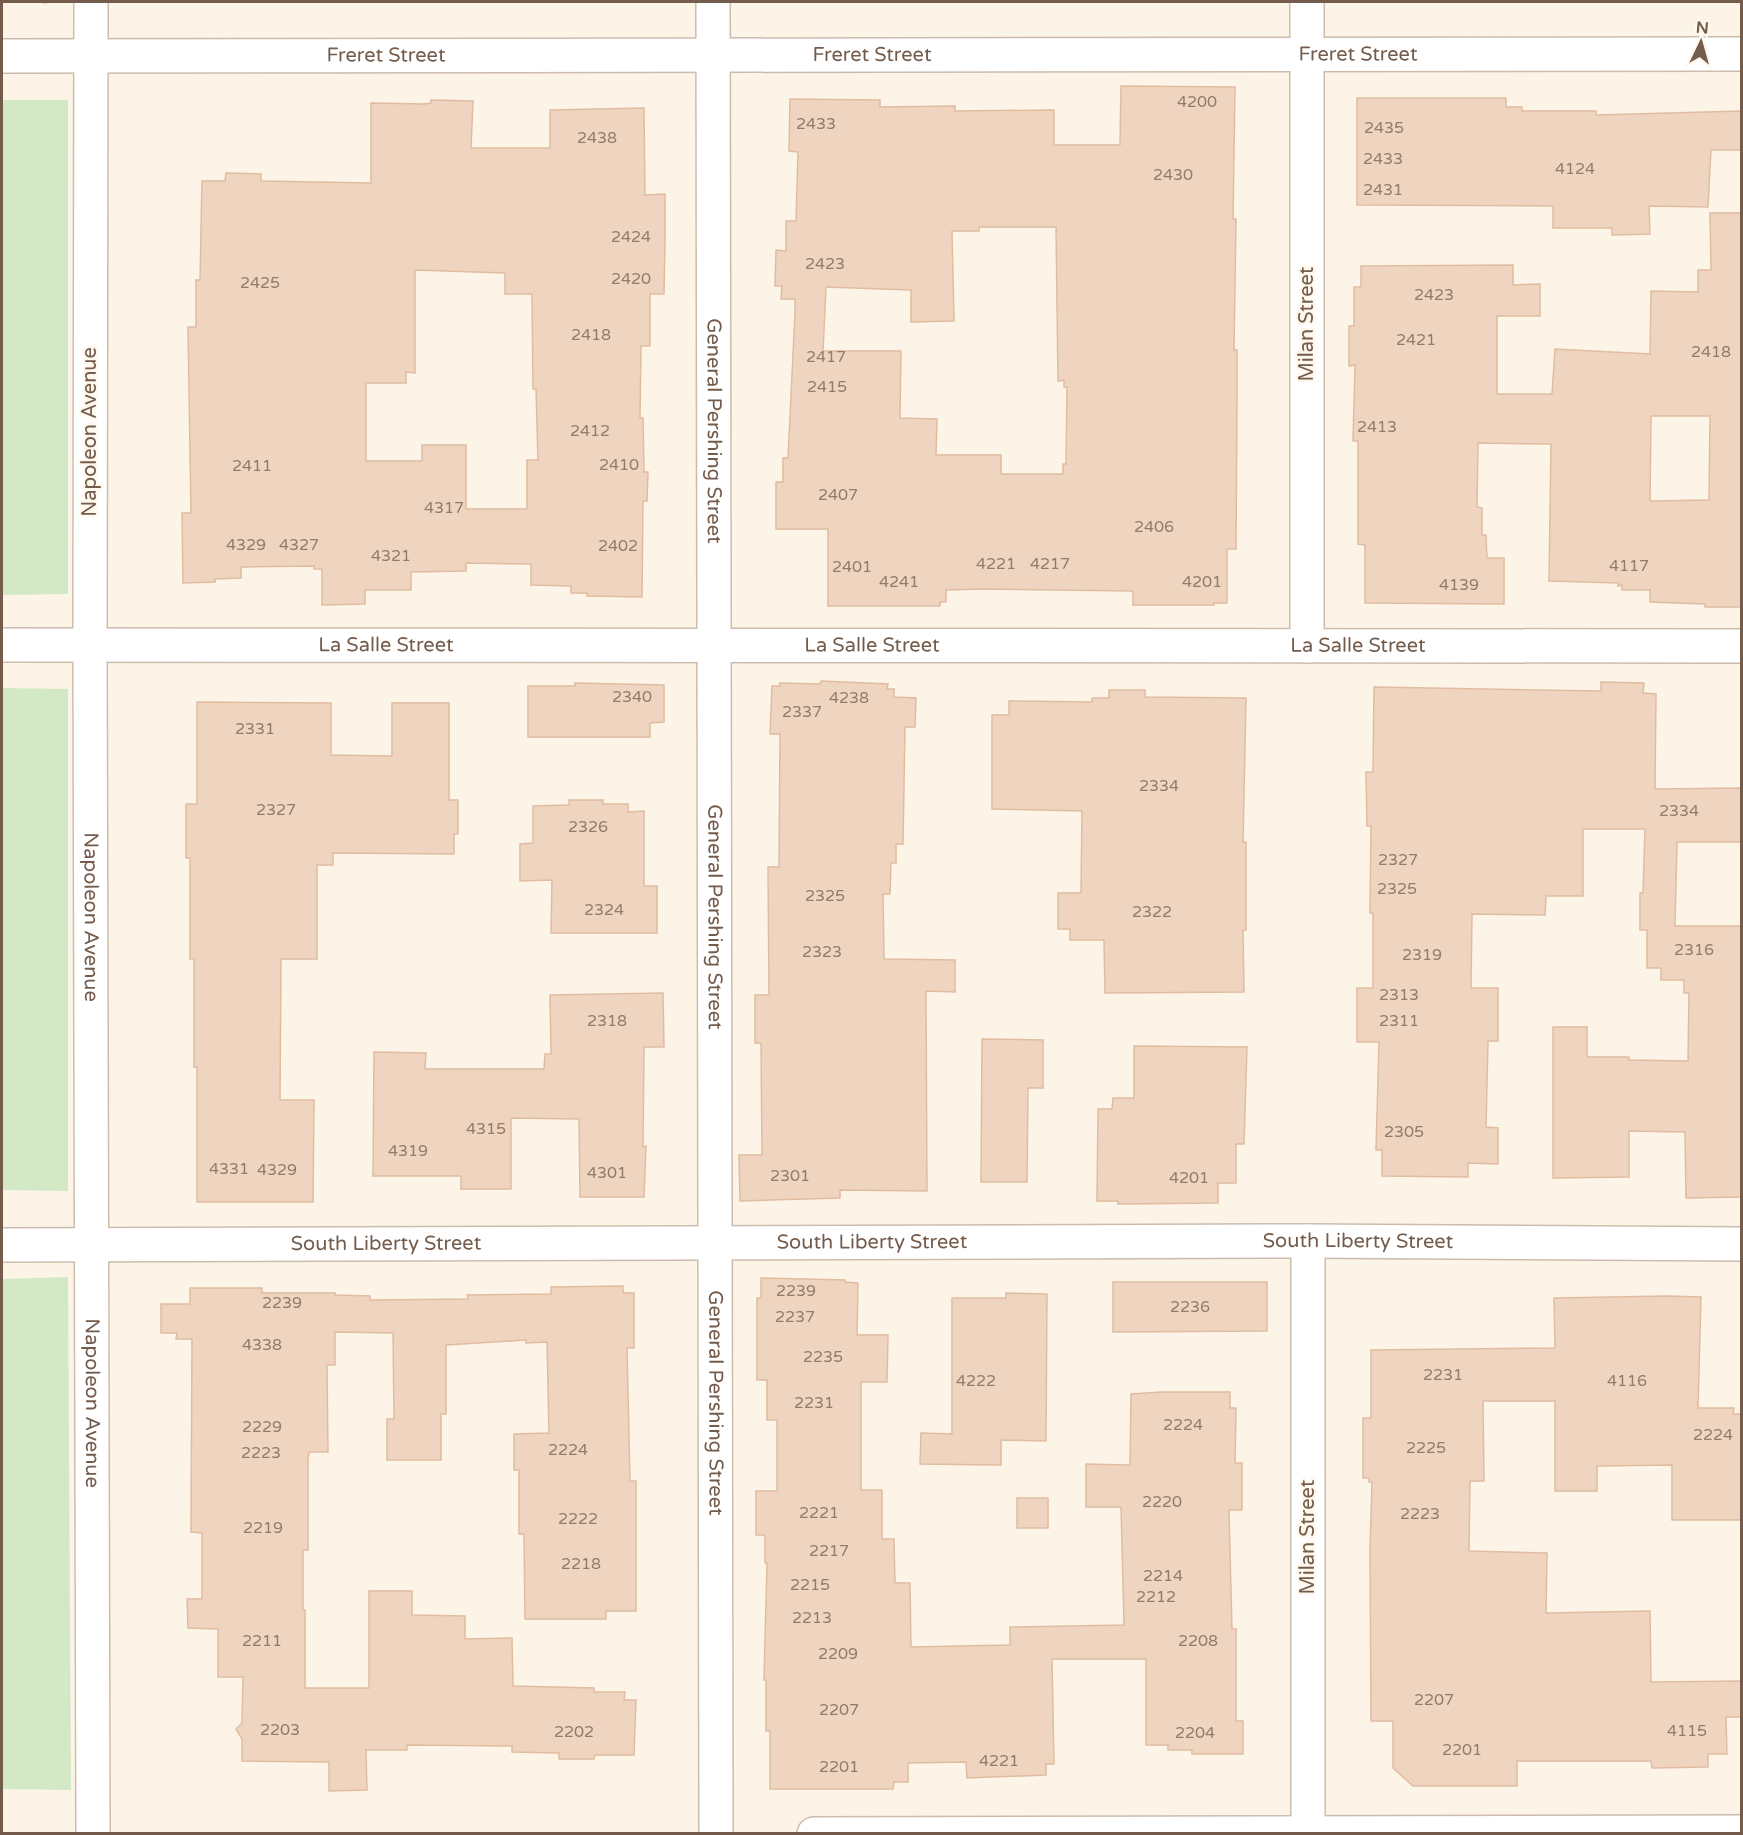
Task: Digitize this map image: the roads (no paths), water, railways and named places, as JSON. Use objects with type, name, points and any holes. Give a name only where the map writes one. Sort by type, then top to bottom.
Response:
[{"type":"street","name":"Napoleon Avenue","points":[[91,2],[93,1833]]},
{"type":"street","name":"General Pershing Street","points":[[713,2],[716,1833]]},
{"type":"street","name":"Milan Street","points":[[1306,2],[1307,646]]},
{"type":"street","name":"Freret Street","points":[[2,56],[1742,54]]},
{"type":"street","name":"La Salle Street","points":[[2,645],[1742,646]]},
{"type":"street","name":"Milan Street","points":[[1308,1241],[1308,1833]]},
{"type":"street","name":"South Liberty Street","points":[[2,1245],[1308,1241],[1742,1244]]},
{"type":"street","points":[[814,1833],[1742,1832]]}]
